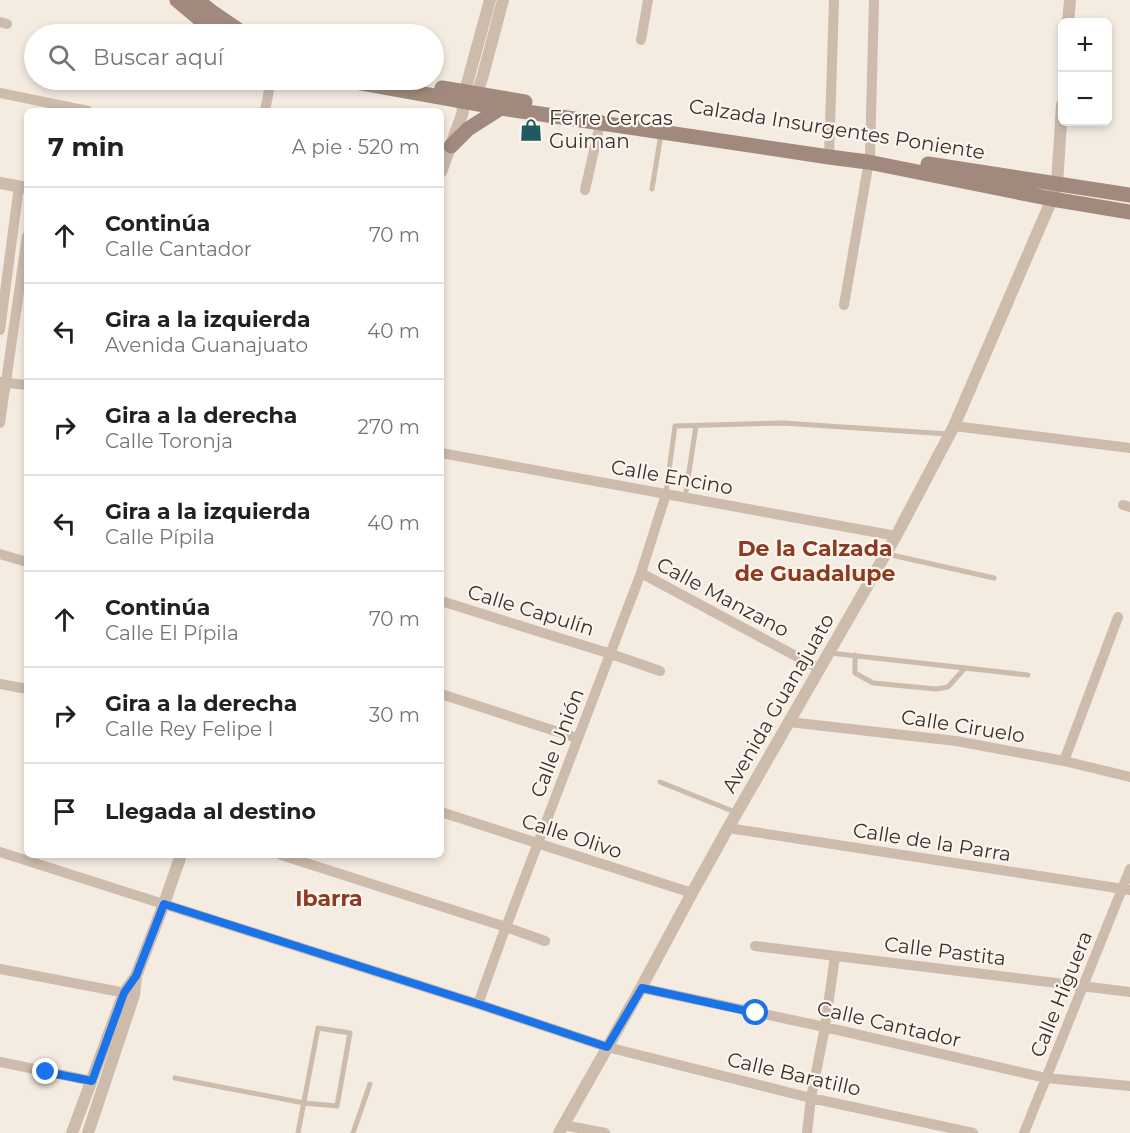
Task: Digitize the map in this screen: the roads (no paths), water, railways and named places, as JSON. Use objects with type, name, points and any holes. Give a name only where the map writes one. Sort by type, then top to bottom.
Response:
[{"type":"main road","points":[[177,0],[213,18]]},
{"type":"main road","points":[[197,0],[213,18]]},
{"type":"main road","name":"Calzada Insurgentes Poniente","points":[[406,90],[501,108],[537,108],[600,124],[869,158],[1055,192]]},
{"type":"main road","name":"Calzada Insurgentes Poniente","points":[[431,90],[468,101],[537,108],[829,153]]},
{"type":"main road","points":[[451,146],[468,129],[501,108]]},
{"type":"main road","points":[[1055,192],[1130,195]]},
{"type":"main road","points":[[1055,192],[1130,212]]},
{"type":"street","points":[[468,101],[490,0]]},
{"type":"street","points":[[444,164],[503,0]]},
{"type":"street","points":[[641,39],[648,0]]},
{"type":"street","points":[[829,153],[834,0]]},
{"type":"street","points":[[844,305],[869,158],[874,0]]},
{"type":"street","points":[[1068,18],[1070,0]]},
{"type":"street","points":[[266,108],[269,90]]},
{"type":"street","points":[[0,93],[73,108]]},
{"type":"street","points":[[585,190],[600,124]]},
{"type":"street","name":"Avenida Guanajuato","points":[[561,1129],[642,988],[728,828],[886,554],[952,430],[1055,192],[1060,126]]},
{"type":"street","points":[[0,183],[23,187],[0,330]]},
{"type":"street","points":[[0,423],[3,382],[24,254]]},
{"type":"street","points":[[3,382],[24,385]]},
{"type":"street","points":[[952,430],[1130,448]]},
{"type":"street","name":"Calle Encino","points":[[444,454],[896,536]]},
{"type":"street","name":"Calle Unión","points":[[478,1004],[641,573],[666,494]]},
{"type":"street","points":[[0,554],[24,561]]},
{"type":"street","name":"Calle Manzano","points":[[641,573],[820,669]]},
{"type":"street","name":"Calle Capulín","points":[[444,602],[660,671]]},
{"type":"street","points":[[1064,761],[1118,617]]},
{"type":"street","points":[[0,684],[24,688]]},
{"type":"street","points":[[444,695],[577,738]]},
{"type":"street","name":"Calle Ciruelo","points":[[789,722],[956,741],[1064,761],[1130,777]]},
{"type":"street","name":"Calle Olivo","points":[[444,813],[692,893]]},
{"type":"street","name":"Calle de la Parra","points":[[728,828],[1126,890]]},
{"type":"street","name":"Calle Baratillo","points":[[0,852],[607,1047],[811,1098],[973,1133]]},
{"type":"street","points":[[72,1133],[129,994],[180,858]]},
{"type":"street","points":[[290,858],[545,941]]},
{"type":"street","name":"Calle Higuera","points":[[1024,1133],[1082,987],[1126,890],[1130,869]]},
{"type":"street","name":"Calle Pastita","points":[[755,946],[1130,992]]},
{"type":"street","points":[[807,1133],[835,956]]},
{"type":"street","points":[[0,969],[129,994]]},
{"type":"street","name":"Calle Cantador","points":[[642,988],[1046,1078],[1130,1086]]},
{"type":"street","points":[[88,1133],[129,994]]},
{"type":"street","points":[[0,1062],[92,1081]]},
{"type":"street","points":[[561,1129],[605,1133]]},
{"type":"lane","points":[[652,189],[662,132]]},
{"type":"lane","points":[[666,494],[675,426],[783,423],[952,430]]},
{"type":"lane","points":[[685,498],[696,426]]},
{"type":"lane","points":[[886,554],[994,578]]},
{"type":"lane","points":[[829,653],[1028,675]]},
{"type":"lane","points":[[855,655],[855,673],[873,683],[936,689],[948,687],[965,668]]},
{"type":"lane","points":[[660,782],[737,813]]},
{"type":"lane","points":[[175,1078],[304,1103],[337,1106],[350,1033],[318,1028],[304,1103],[298,1133]]},
{"type":"lane","points":[[353,1133],[370,1084]]},
{"type":"place","name":"Ferre Cercas Guiman","points":[[531,130]]},
{"type":"district","name":"De la Calzada de Guadalupe","points":[[815,560]]},
{"type":"district","name":"Ibarra","points":[[329,898]]}]
